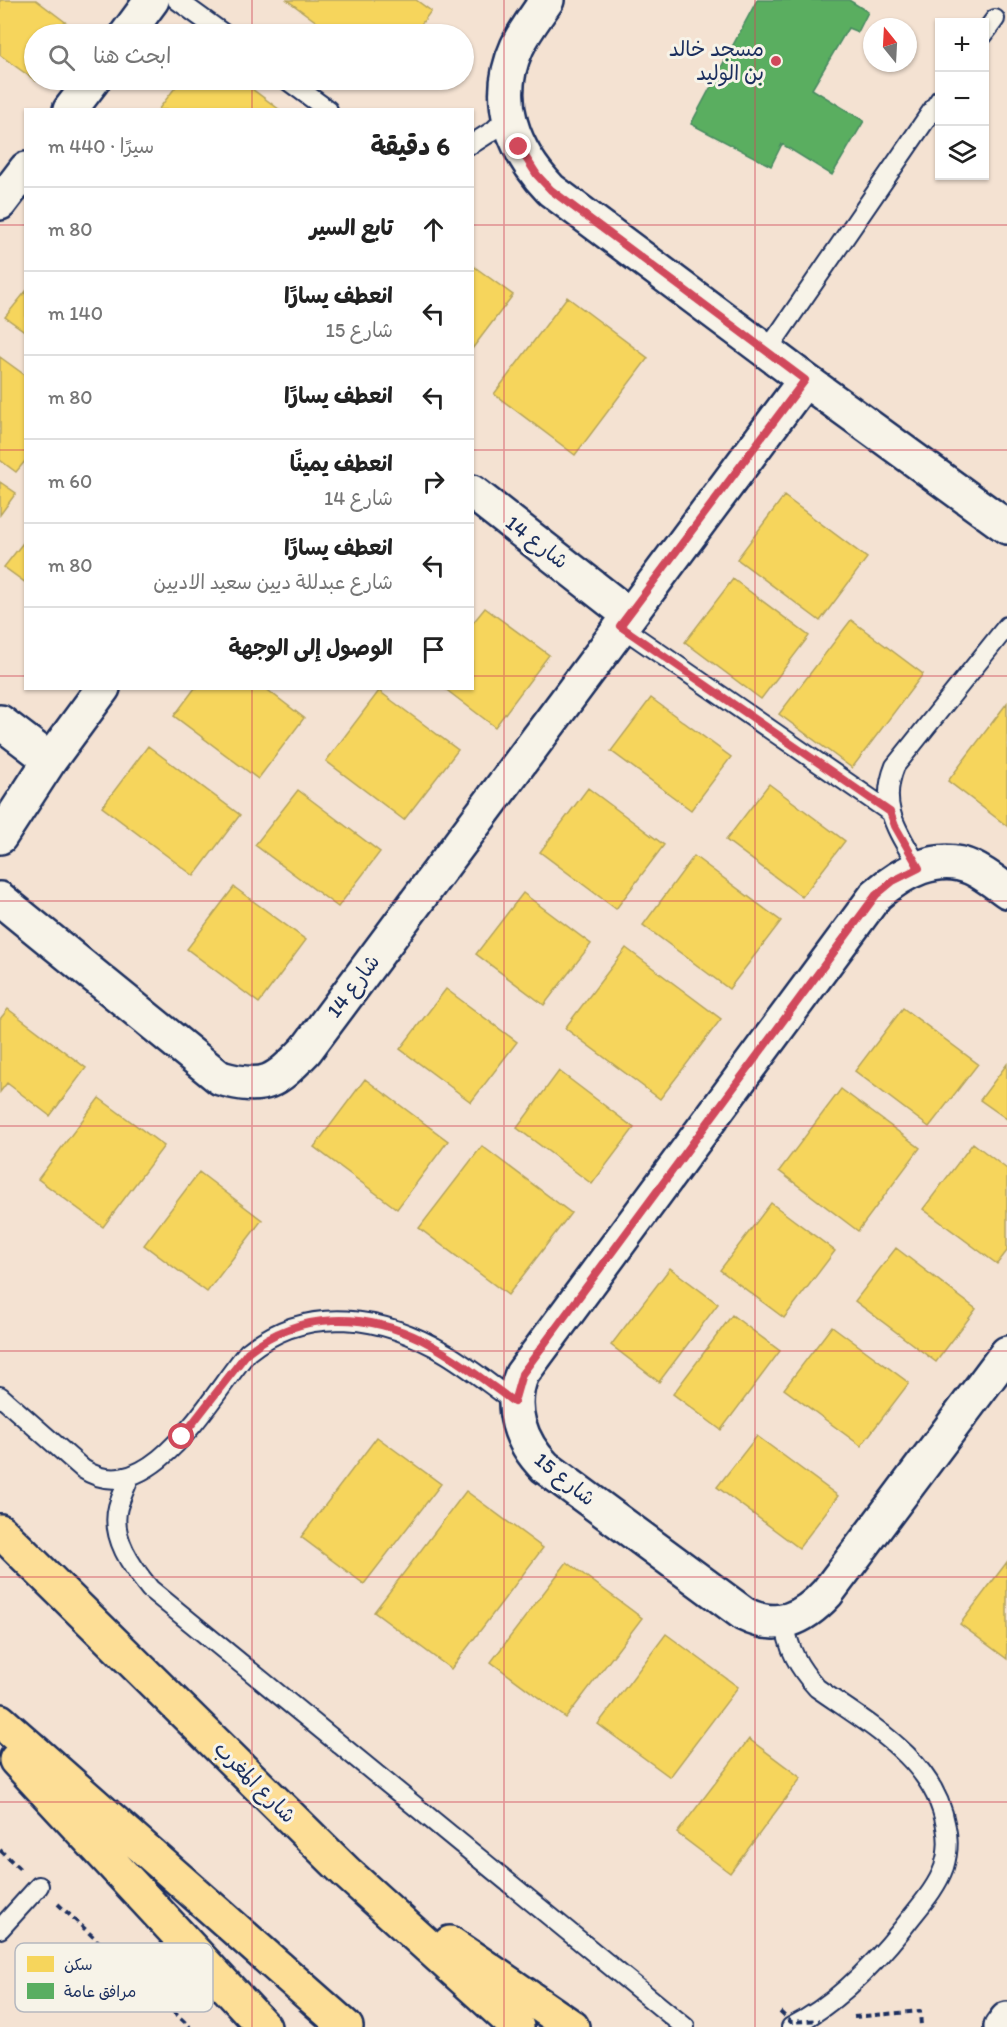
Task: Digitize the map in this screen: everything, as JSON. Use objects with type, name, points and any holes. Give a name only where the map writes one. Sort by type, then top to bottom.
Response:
[{"type":"highway","name":"شارع المغرب","points":[[0,1531],[346,1872],[517,2027]]},
{"type":"highway","points":[[0,1721],[346,2027]]},
{"type":"highway","points":[[0,1743],[186,1943]]},
{"type":"highway","points":[[346,1872],[572,2027]]},
{"type":"highway","points":[[213,1972],[264,2027]]},
{"type":"street","points":[[134,24],[152,0]]},
{"type":"street","points":[[547,0],[517,47],[506,86],[508,116],[513,133],[537,175],[551,190],[805,380],[1007,527]]},
{"type":"street","points":[[72,108],[85,90]]},
{"type":"street","points":[[0,203],[24,172]]},
{"type":"street","name":"شارع 14","points":[[0,899],[220,1078],[245,1084],[258,1084],[273,1080],[283,1074],[306,1050],[805,380]]},
{"type":"street","name":"شارع 14","points":[[474,494],[625,620]]},
{"type":"street","points":[[0,837],[50,760],[102,690]]},
{"type":"street","points":[[0,722],[50,760]]},
{"type":"street","points":[[514,1402],[522,1374],[876,895],[893,881],[929,864],[956,863],[969,866],[984,874],[1007,891]]},
{"type":"street","points":[[785,1621],[808,1612],[827,1593],[1007,1353]]},
{"type":"street","name":"شارع 15","points":[[514,1402],[523,1434],[530,1449],[544,1467],[744,1614],[764,1622],[785,1621]]},
{"type":"lane","points":[[177,0],[210,24]]},
{"type":"lane","points":[[301,90],[325,108]]},
{"type":"lane","points":[[767,351],[935,105]]},
{"type":"lane","points":[[474,143],[494,130],[508,116]]},
{"type":"lane","points":[[625,620],[890,812]]},
{"type":"lane","points":[[919,868],[895,826],[890,812],[888,788],[895,766],[1007,626]]},
{"type":"lane","points":[[0,1396],[70,1460],[91,1475],[107,1480],[130,1476],[149,1466],[182,1437],[248,1352],[279,1331],[299,1324],[327,1320],[359,1321],[389,1327],[447,1354],[514,1402]]},
{"type":"lane","points":[[130,1476],[118,1509],[117,1526],[120,1541],[128,1558],[137,1574],[150,1589],[685,2027]]},
{"type":"lane","points":[[785,1621],[786,1638],[790,1648],[795,1660],[809,1680],[897,1745],[929,1780],[942,1807],[948,1835],[943,1869],[934,1887],[891,1943],[854,1983],[826,2006],[786,2020]]},
{"type":"lane","points":[[0,1929],[39,1886]]},
{"type":"path","points":[[0,1850],[100,1943]]},
{"type":"path","points":[[853,2017],[920,2011],[921,2027]]},
{"type":"path","points":[[174,2012],[190,2027]]},
{"type":"path","points":[[786,2020],[790,2022],[830,2019]]},
{"type":"building: سكن","points":[[0,0],[36,0],[68,24],[24,24],[24,73],[0,55]]},
{"type":"building: سكن","points":[[287,0],[416,0],[431,11],[421,24],[319,24]]},
{"type":"building: سكن","points":[[173,90],[253,90],[277,108],[160,108]]},
{"type":"building: سكن","points":[[474,266],[513,295],[474,346]]},
{"type":"building: سكن","points":[[24,293],[24,331],[5,317]]},
{"type":"building: سكن","points":[[567,297],[648,358],[575,455],[494,394]]},
{"type":"building: سكن","points":[[0,357],[24,375],[24,462],[16,472],[0,460]]},
{"type":"building: سكن","points":[[0,482],[16,493],[0,515]]},
{"type":"building: سكن","points":[[784,496],[867,558],[820,621],[737,559]]},
{"type":"building: سكن","points":[[24,542],[24,582],[4,567]]},
{"type":"building: سكن","points":[[733,579],[809,636],[761,699],[685,642]]},
{"type":"building: سكن","points":[[485,608],[549,655],[495,727],[447,690],[474,690],[474,622]]},
{"type":"building: سكن","points":[[851,620],[923,674],[852,768],[779,714]]},
{"type":"building: سكن","points":[[194,690],[268,690],[304,718],[258,779],[174,716]]},
{"type":"building: سكن","points":[[379,691],[458,750],[404,820],[326,761]]},
{"type":"building: سكن","points":[[651,698],[731,757],[691,810],[611,751]]},
{"type":"building: سكن","points":[[1007,703],[1007,826],[948,781]]},
{"type":"building: سكن","points":[[148,746],[240,815],[194,876],[102,807]]},
{"type":"building: سكن","points":[[769,784],[845,841],[802,897],[726,840]]},
{"type":"building: سكن","points":[[588,788],[664,845],[616,909],[540,852]]},
{"type":"building: سكن","points":[[298,790],[380,852],[338,907],[255,845]]},
{"type":"building: سكن","points":[[694,856],[781,921],[729,989],[643,925]]},
{"type":"building: سكن","points":[[234,887],[306,940],[259,1003],[187,949]]},
{"type":"building: سكن","points":[[523,893],[591,944],[544,1005],[476,954]]},
{"type":"building: سكن","points":[[626,948],[721,1019],[660,1099],[565,1028]]},
{"type":"building: سكن","points":[[446,989],[517,1042],[471,1102],[400,1049]]},
{"type":"building: سكن","points":[[903,1008],[978,1064],[929,1127],[855,1071]]},
{"type":"building: سكن","points":[[8,1009],[86,1068],[50,1116],[7,1083],[0,1092],[0,1019]]},
{"type":"building: سكن","points":[[1007,1064],[1007,1119],[980,1100]]},
{"type":"building: سكن","points":[[559,1071],[634,1128],[592,1184],[517,1128]]},
{"type":"building: سكن","points":[[365,1079],[448,1141],[397,1209],[314,1147]]},
{"type":"building: سكن","points":[[841,1089],[920,1148],[858,1231],[779,1171]]},
{"type":"building: سكن","points":[[99,1098],[164,1146],[103,1227],[38,1179]]},
{"type":"building: سكن","points":[[973,1143],[1007,1169],[1007,1251],[997,1264],[923,1209]]},
{"type":"building: سكن","points":[[482,1146],[571,1213],[508,1295],[419,1228]]},
{"type":"building: سكن","points":[[199,1172],[262,1220],[207,1292],[144,1245]]},
{"type":"building: سكن","points":[[771,1203],[835,1251],[784,1318],[720,1270]]},
{"type":"building: سكن","points":[[896,1248],[976,1309],[936,1362],[855,1301]]},
{"type":"building: سكن","points":[[670,1268],[718,1304],[659,1382],[611,1345]]},
{"type":"building: سكن","points":[[732,1315],[780,1351],[721,1430],[673,1394]]},
{"type":"building: سكن","points":[[832,1326],[909,1383],[861,1446],[784,1389]]},
{"type":"building: سكن","points":[[757,1436],[838,1496],[799,1548],[717,1487]]},
{"type":"building: سكن","points":[[377,1437],[441,1484],[364,1584],[301,1537]]},
{"type":"building: سكن","points":[[466,1491],[543,1548],[451,1669],[374,1612]]},
{"type":"building: سكن","points":[[567,1562],[642,1618],[566,1718],[491,1662]]},
{"type":"building: سكن","points":[[1007,1562],[1007,1659],[960,1624]]},
{"type":"building: سكن","points":[[666,1634],[738,1687],[670,1777],[598,1724]]},
{"type":"building: سكن","points":[[749,1739],[801,1778],[730,1873],[677,1833]]},
{"type":"building: مرافق عامة","name":"مسجد خالد بن الوليد","points":[[757,0],[849,0],[868,12],[858,32],[848,28],[812,89],[864,121],[832,175],[782,144],[771,166],[691,124]]},
{"type":"place","name":"مسجد خالد بن الوليد","points":[[776,61]]},
{"type":"route","points":[[182,1437],[248,1352],[279,1331],[299,1324],[327,1320],[359,1321],[389,1327],[421,1340],[447,1354],[514,1402],[522,1374],[876,895],[904,874],[919,868],[895,826],[890,812],[620,626],[805,380],[551,190],[537,175],[519,147]]}]
